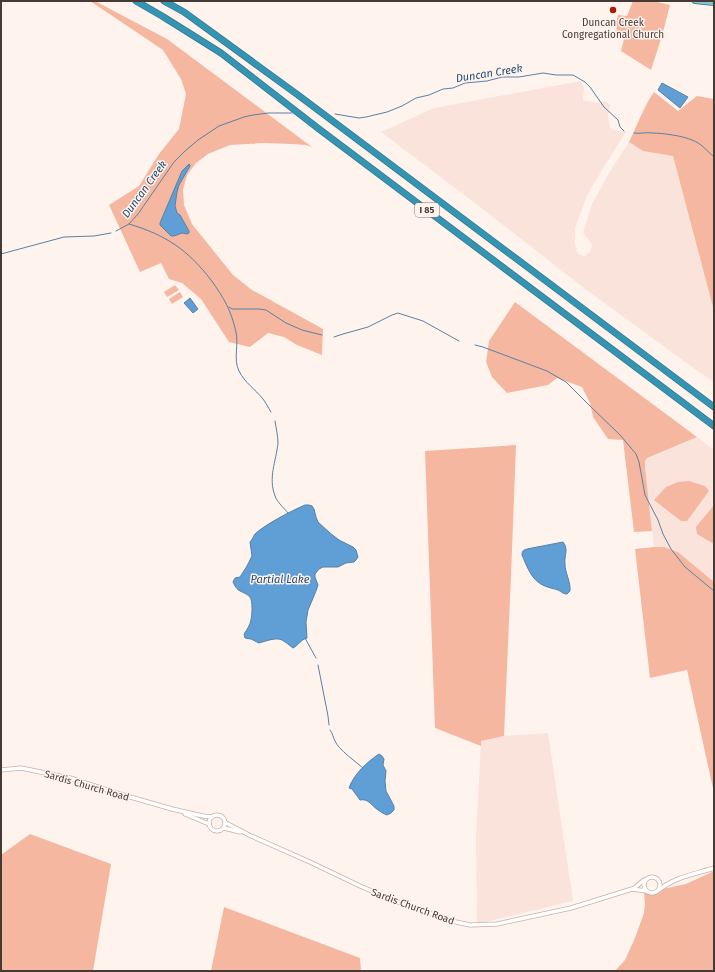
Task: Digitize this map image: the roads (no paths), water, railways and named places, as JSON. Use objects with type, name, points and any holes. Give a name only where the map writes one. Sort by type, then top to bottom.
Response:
[{"type":"highway","name":"I 85","points":[[136,1],[221,53],[714,426]]},
{"type":"highway","name":"I 85","points":[[164,1],[184,12],[298,94],[714,407]]},
{"type":"main road","points":[[695,1],[714,3]]},
{"type":"street","name":"Sardis Church Road","points":[[1,770],[21,768],[70,778],[172,810],[209,824]]},
{"type":"street","name":"Sardis Church Road","points":[[172,810],[212,817]]},
{"type":"street","points":[[216,814],[224,818],[226,823],[222,830],[216,831],[212,829],[209,824],[210,819],[216,814]]},
{"type":"street","name":"Sardis Church Road","points":[[226,823],[360,886],[405,905],[456,922],[470,925],[497,924],[571,908],[632,889],[645,880]]},
{"type":"street","name":"Sardis Church Road","points":[[224,828],[249,835]]},
{"type":"street","points":[[672,881],[659,880],[655,876],[652,876],[645,880],[644,885],[646,890],[651,893],[656,892],[672,881],[714,868]]},
{"type":"street","points":[[658,890],[660,885],[659,880]]},
{"type":"street","name":"Sardis Church Road","points":[[632,889],[646,890]]},
{"type":"water","points":[[662,83],[688,97],[680,108],[658,90]]},
{"type":"water","points":[[189,164],[190,166],[179,185],[175,206],[177,213],[180,215],[189,233],[171,236],[160,225],[160,223],[182,171]]},
{"type":"water","points":[[190,298],[198,309],[193,313],[184,303]]},
{"type":"water","name":"Partial Lake","points":[[305,505],[312,506],[318,522],[339,540],[353,547],[356,550],[358,557],[354,562],[346,563],[338,567],[323,567],[315,574],[318,585],[308,610],[306,622],[307,638],[295,647],[293,648],[280,639],[259,643],[245,638],[244,634],[251,620],[252,602],[250,597],[239,590],[233,582],[235,578],[240,577],[252,556],[250,542],[255,534],[265,526]]},
{"type":"water","points":[[563,542],[566,547],[565,567],[570,588],[570,591],[567,594],[540,584],[530,573],[522,555],[523,551],[526,549]]},
{"type":"water","points":[[379,754],[384,759],[383,765],[386,771],[386,791],[394,806],[394,810],[387,815],[378,810],[368,801],[360,800],[352,789],[349,788],[361,769]]},
{"type":"waterway","name":"Duncan Creek","points":[[335,114],[359,118],[366,117],[387,112],[416,98],[429,95],[443,89],[453,88],[465,83],[487,81],[502,77],[519,77],[543,73],[573,75],[585,82],[604,107],[618,120],[620,127],[624,131]]},
{"type":"waterway","name":"Duncan Creek","points":[[116,231],[129,224],[138,214],[174,162],[198,140],[219,126],[244,117],[268,113],[292,113]]},
{"type":"waterway","name":"Duncan Creek","points":[[634,133],[678,136],[695,141],[704,147],[714,157]]},
{"type":"waterway","points":[[129,224],[154,233],[175,245],[194,260],[211,280],[220,293],[232,317],[237,337],[236,362],[239,371],[263,399],[271,412]]},
{"type":"waterway","name":"Duncan Creek","points":[[1,254],[64,237],[94,236],[111,233]]},
{"type":"waterway","points":[[229,307],[232,309],[266,310],[286,323],[302,330],[322,335]]},
{"type":"waterway","points":[[334,337],[368,327],[398,313],[423,321],[459,341]]},
{"type":"waterway","points":[[475,345],[547,371],[566,382],[621,436],[636,454],[639,462],[645,495],[671,549],[685,567],[714,591]]},
{"type":"waterway","points":[[275,421],[278,443],[272,482],[277,500],[288,513]]},
{"type":"waterway","points":[[305,638],[316,658]]},
{"type":"waterway","points":[[318,665],[329,725]]},
{"type":"waterway","points":[[330,730],[340,748],[363,768]]},
{"type":"place","name":"Duncan Creek Congregational Church","points":[[613,10]]}]
